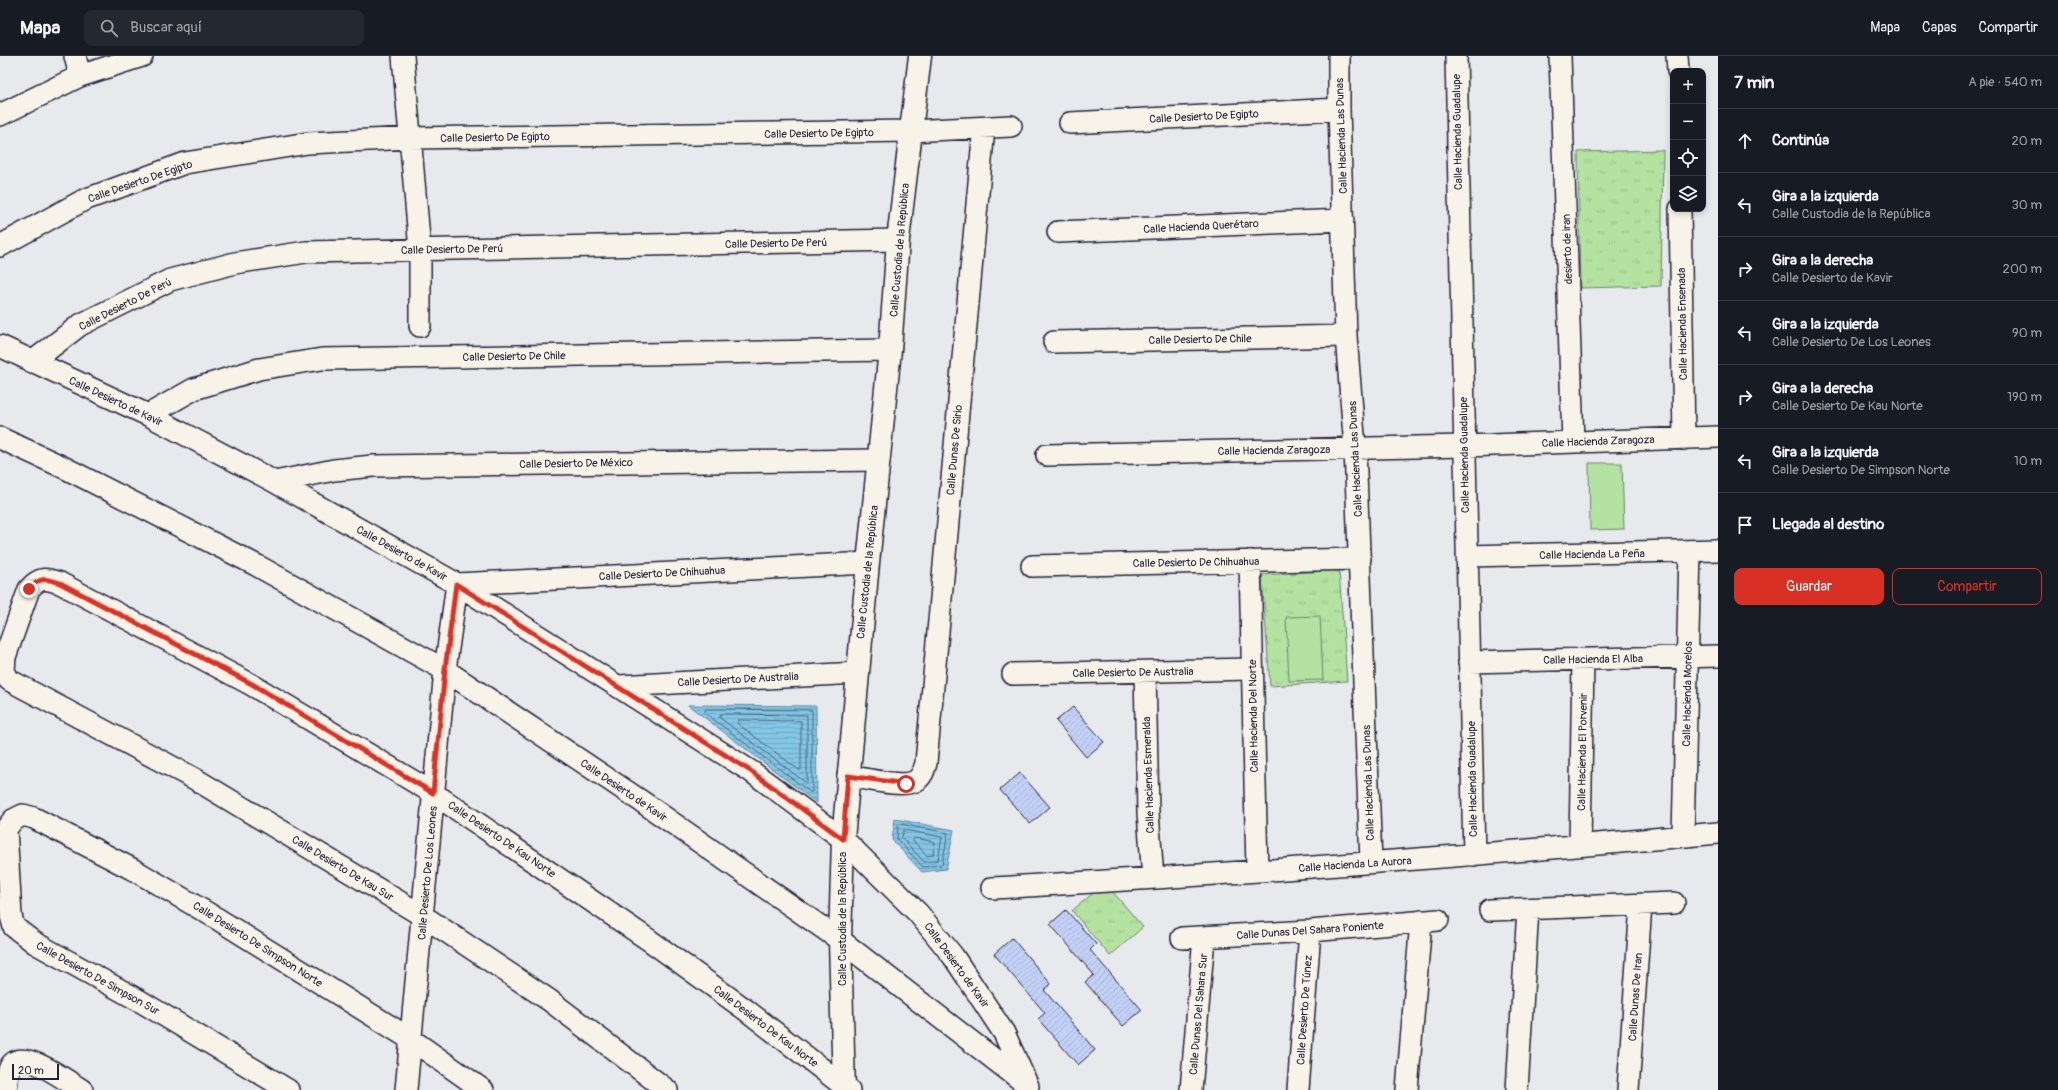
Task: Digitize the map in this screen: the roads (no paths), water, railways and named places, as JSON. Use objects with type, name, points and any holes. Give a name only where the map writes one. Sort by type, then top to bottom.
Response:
[{"type":"main road","name":"Calle Custodia de la República","points":[[846,1089],[840,940],[843,839],[857,673],[890,350],[898,240],[920,56]]},
{"type":"street","points":[[75,56],[80,76]]},
{"type":"street","points":[[0,115],[80,76],[142,56]]},
{"type":"street","points":[[403,56],[420,250],[420,326]]},
{"type":"street","name":"Calle Hacienda Las Dunas","points":[[1339,56],[1339,109],[1346,336],[1355,448],[1371,862]]},
{"type":"street","name":"Calle Hacienda Guadalupe","points":[[1456,56],[1474,855]]},
{"type":"street","name":"desierto de iran","points":[[1560,56],[1573,442]]},
{"type":"street","points":[[1677,56],[1678,68]]},
{"type":"street","name":"Calle Desierto De Egipto","points":[[1070,122],[1339,109]]},
{"type":"street","name":"Calle Desierto De Egipto","points":[[0,246],[84,200],[185,163],[308,143],[410,138],[910,131],[1011,126]]},
{"type":"street","name":"Calle Dunas De Sirio","points":[[848,776],[906,784],[916,781],[923,773],[926,763],[984,128]]},
{"type":"street","name":"Calle Hacienda Ensenada","points":[[1680,212],[1684,438]]},
{"type":"street","name":"Calle Hacienda Querétaro","points":[[1058,232],[1343,220]]},
{"type":"street","name":"Calle Desierto De Perú","points":[[32,362],[80,325],[170,280],[235,263],[306,252],[898,240]]},
{"type":"street","name":"Calle Desierto De Chile","points":[[1054,342],[1346,336]]},
{"type":"street","name":"Calle Desierto de Kavir","points":[[0,346],[148,415],[274,482],[456,584],[619,686],[752,772],[843,839],[918,913],[952,956],[1004,1033],[1030,1088]]},
{"type":"street","name":"Calle Desierto De Chile","points":[[148,415],[194,389],[259,369],[322,359],[890,350]]},
{"type":"street","name":"Calle Hacienda Zaragoza","points":[[1047,455],[1464,446],[1718,437]]},
{"type":"street","name":"Calle Desierto de Kavir","points":[[0,438],[65,468],[256,565],[445,670],[638,799],[840,940],[1030,1088]]},
{"type":"street","name":"Calle Desierto De México","points":[[274,482],[334,470],[373,466],[879,460]]},
{"type":"street","name":"Calle Hacienda La Peña","points":[[1467,556],[1690,552],[1718,550]]},
{"type":"street","name":"Calle Hacienda Morelos","points":[[1683,836],[1690,552]]},
{"type":"street","name":"Calle Desierto De Chihuahua","points":[[1032,566],[1360,559]]},
{"type":"street","name":"Calle Hacienda Del Norte","points":[[1250,561],[1257,871]]},
{"type":"street","name":"Calle Desierto De Chihuahua","points":[[456,584],[868,563]]},
{"type":"street","name":"Calle Desierto De Kau Sur","points":[[47,579],[36,581],[29,589],[5,657],[4,671],[10,680],[18,686],[195,779],[423,916],[549,1000],[667,1090]]},
{"type":"street","name":"Calle Desierto De Kau Norte","points":[[47,579],[60,583],[252,684],[433,793],[543,866],[667,953],[746,1010],[846,1089]]},
{"type":"street","name":"Calle Desierto De Los Leones","points":[[406,1090],[412,1040],[445,670],[456,584]]},
{"type":"street","name":"Calle Hacienda El Alba","points":[[1469,662],[1718,656]]},
{"type":"street","name":"Calle Hacienda El Porvenir","points":[[1580,845],[1583,659]]},
{"type":"street","name":"Calle Desierto De Australia","points":[[1013,674],[1252,669]]},
{"type":"street","name":"Calle Hacienda Esmeralda","points":[[1145,672],[1148,813],[1153,878]]},
{"type":"street","name":"Calle Desierto De Australia","points":[[619,686],[857,673]]},
{"type":"street","name":"Calle Desierto De Simpson Norte","points":[[23,815],[34,818],[154,882],[216,918],[412,1040],[484,1090]]},
{"type":"street","name":"Calle Desierto De Simpson Sur","points":[[23,815],[13,820],[6,829],[11,916],[14,927],[35,943],[140,1001],[288,1090]]},
{"type":"street","name":"Calle Hacienda La Aurora","points":[[992,888],[1474,855],[1718,833]]},
{"type":"street","points":[[1490,910],[1674,903]]},
{"type":"street","name":"Calle Dunas De Iran","points":[[1628,1090],[1641,905]]},
{"type":"street","points":[[1518,1090],[1528,909]]},
{"type":"street","name":"Calle Dunas Del Sahara Poniente","points":[[1182,938],[1204,938],[1310,931],[1429,920],[1407,1090]]},
{"type":"street","name":"Calle Desierto De Túnez","points":[[1298,1090],[1310,931]]},
{"type":"street","name":"Calle Dunas Del Sahara Sur","points":[[1192,1090],[1204,938]]},
{"type":"street","points":[[6,1090],[8,1075],[12,1064],[21,1059],[32,1061],[82,1090]]},
{"type":"water","points":[[688,705],[816,706],[817,803]]},
{"type":"water","points":[[895,819],[954,830],[946,869],[922,872],[892,840]]}]
